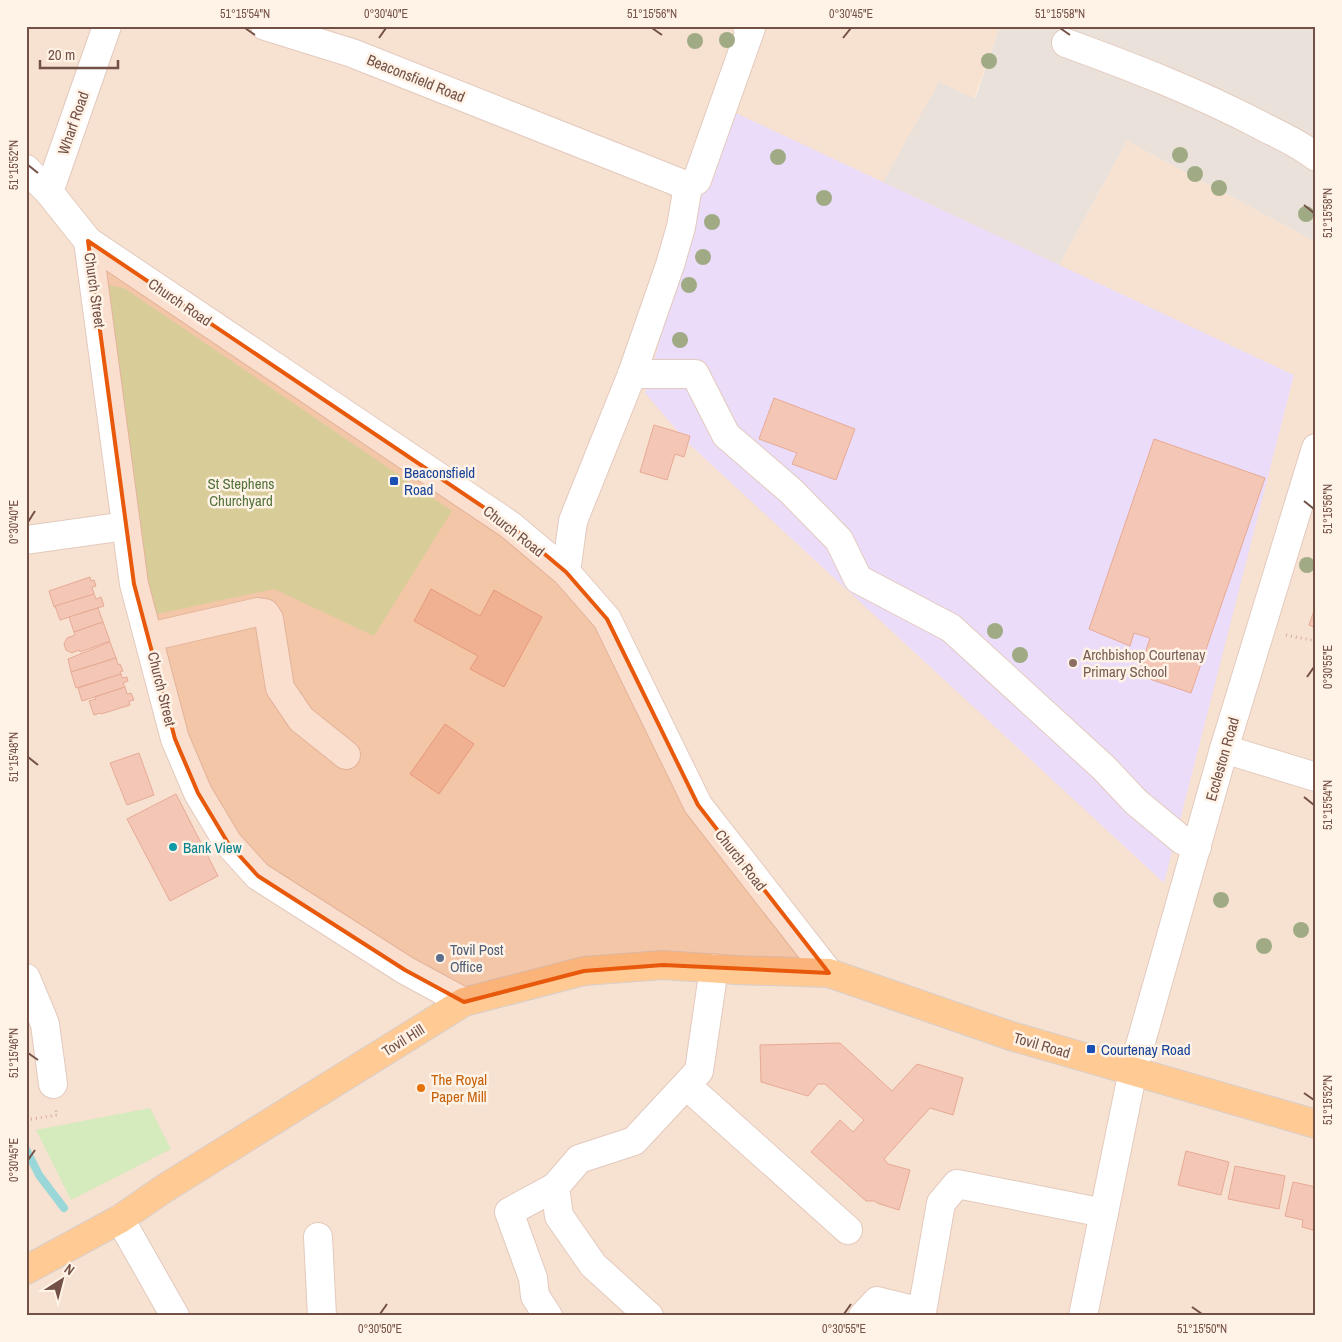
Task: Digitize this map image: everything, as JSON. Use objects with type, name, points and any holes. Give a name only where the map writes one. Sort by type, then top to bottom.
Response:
[{"type":"main road","name":"Tovil Hill","points":[[26,1270],[120,1219],[165,1188],[464,1002],[584,971],[663,965],[829,973]]},
{"type":"main road","name":"Tovil Road","points":[[829,973],[1011,1036],[1316,1124]]},
{"type":"street","name":"Wharf Road","points":[[49,192],[107,26]]},
{"type":"street","name":"Beaconsfield Road","points":[[265,26],[352,53],[688,186]]},
{"type":"street","points":[[566,572],[573,521],[632,374],[681,227],[688,186],[697,180],[749,27]]},
{"type":"street","points":[[1066,43],[1146,73],[1237,112],[1304,148],[1316,157]]},
{"type":"street","name":"Church Road","points":[[26,169],[49,192],[88,241],[510,524],[566,572],[607,619],[698,805],[829,973]]},
{"type":"street","name":"Church Street","points":[[88,241],[134,584],[175,739],[198,793],[228,843],[258,876],[405,970],[464,1002]]},
{"type":"street","points":[[632,374],[695,374],[726,435],[791,491],[839,540],[858,578],[951,628],[1104,768],[1136,802],[1182,840],[1197,847]]},
{"type":"street","name":"Eccleston Road","points":[[1133,1070],[1224,749],[1316,448]]},
{"type":"street","points":[[26,540],[126,526]]},
{"type":"street","points":[[149,637],[258,612],[266,613],[270,620],[280,688],[301,719],[346,755]]},
{"type":"street","points":[[1224,749],[1316,777]]},
{"type":"street","points":[[548,1316],[535,1296],[533,1278],[509,1212],[555,1187],[579,1159],[634,1141],[687,1086],[699,1071],[714,968]]},
{"type":"street","points":[[26,978],[45,1024],[53,1084]]},
{"type":"street","points":[[1083,1316],[1133,1070]]},
{"type":"street","points":[[687,1086],[848,1230]]},
{"type":"street","points":[[863,1316],[877,1301],[922,1314],[940,1204],[957,1184],[1104,1213]]},
{"type":"street","points":[[555,1187],[559,1216],[593,1265],[649,1316]]},
{"type":"street","points":[[120,1219],[175,1316]]},
{"type":"street","points":[[318,1237],[322,1316]]},
{"type":"highlighted area","points":[[88,241],[510,525],[566,572],[607,619],[698,805],[829,973],[663,965],[584,971],[464,1002],[405,970],[258,876],[228,843],[198,793],[175,739],[134,584]]},
{"type":"shaded area","points":[[26,26],[1000,26],[974,99],[1059,265],[1127,141],[1316,242],[1316,1316],[26,1316]]},
{"type":"shaded area","points":[[1000,26],[1316,26],[1316,242],[1127,141],[1059,265],[883,182],[939,82],[975,99]]},
{"type":"shaded area","name":"Archbishop Courtenay Primary School","points":[[725,108],[1294,375],[1164,883],[687,442],[645,393]]},
{"type":"green space","name":"St Stephens Churchyard","points":[[108,285],[124,288],[452,511],[374,636],[274,589],[153,615]]},
{"type":"green space","points":[[150,1108],[171,1149],[71,1200],[36,1130]]},
{"type":"building","points":[[774,398],[855,429],[836,480],[792,464],[797,453],[759,439]]},
{"type":"building","points":[[654,425],[690,436],[684,457],[675,454],[667,480],[640,472]]},
{"type":"building","points":[[1154,439],[1265,478],[1191,693],[1138,675],[1150,638],[1134,633],[1130,646],[1089,629]]},
{"type":"building","points":[[90,577],[91,581],[94,580],[96,586],[92,587],[94,594],[54,607],[49,591]]},
{"type":"building","points":[[431,589],[480,616],[494,590],[542,617],[504,687],[470,669],[478,656],[414,621]]},
{"type":"building","points":[[94,594],[96,599],[101,597],[104,606],[60,620],[55,606]]},
{"type":"building","points":[[1316,605],[1316,628],[1309,625]]},
{"type":"building","points":[[98,608],[103,622],[74,632],[69,617]]},
{"type":"building","points":[[103,622],[110,641],[80,652],[79,650],[72,653],[66,650],[64,644],[67,638],[75,635],[74,632]]},
{"type":"building","points":[[110,642],[116,658],[71,672],[68,659]]},
{"type":"building","points":[[116,658],[118,665],[120,664],[123,671],[120,672],[121,674],[76,688],[71,672]]},
{"type":"building","points":[[121,674],[122,678],[127,677],[128,681],[123,683],[125,687],[82,701],[78,688]]},
{"type":"building","points":[[125,687],[127,694],[131,693],[134,700],[129,701],[130,705],[94,715],[89,701],[96,699],[95,697]]},
{"type":"building","points":[[445,724],[474,744],[439,794],[410,774]]},
{"type":"building","points":[[139,753],[154,795],[127,805],[110,763]]},
{"type":"building","name":"Bank View","points":[[176,794],[218,876],[170,901],[127,819]]},
{"type":"building","points":[[840,1043],[892,1091],[917,1064],[963,1078],[953,1115],[930,1108],[884,1159],[888,1164],[910,1170],[899,1210],[875,1201],[866,1201],[811,1152],[840,1120],[853,1132],[864,1120],[825,1084],[818,1084],[808,1096],[761,1082],[760,1045]]},
{"type":"building","points":[[1186,1151],[1229,1162],[1221,1195],[1178,1185]]},
{"type":"building","points":[[1235,1166],[1285,1176],[1279,1209],[1228,1199]]},
{"type":"building","points":[[1293,1182],[1316,1187],[1316,1231],[1302,1227],[1303,1220],[1285,1216]]},
{"type":"waterway","points":[[26,1149],[39,1175],[64,1208]]},
{"type":"place","name":"Beaconsfield Road","points":[[394,481]]},
{"type":"place","name":"Archbishop Courtenay Primary School","points":[[1073,663]]},
{"type":"place","name":"Bank View","points":[[173,847]]},
{"type":"place","name":"Tovil Post Office","points":[[440,958]]},
{"type":"place","name":"Courtenay Road","points":[[1091,1049]]},
{"type":"place","name":"The Royal Paper Mill","points":[[421,1088]]}]
